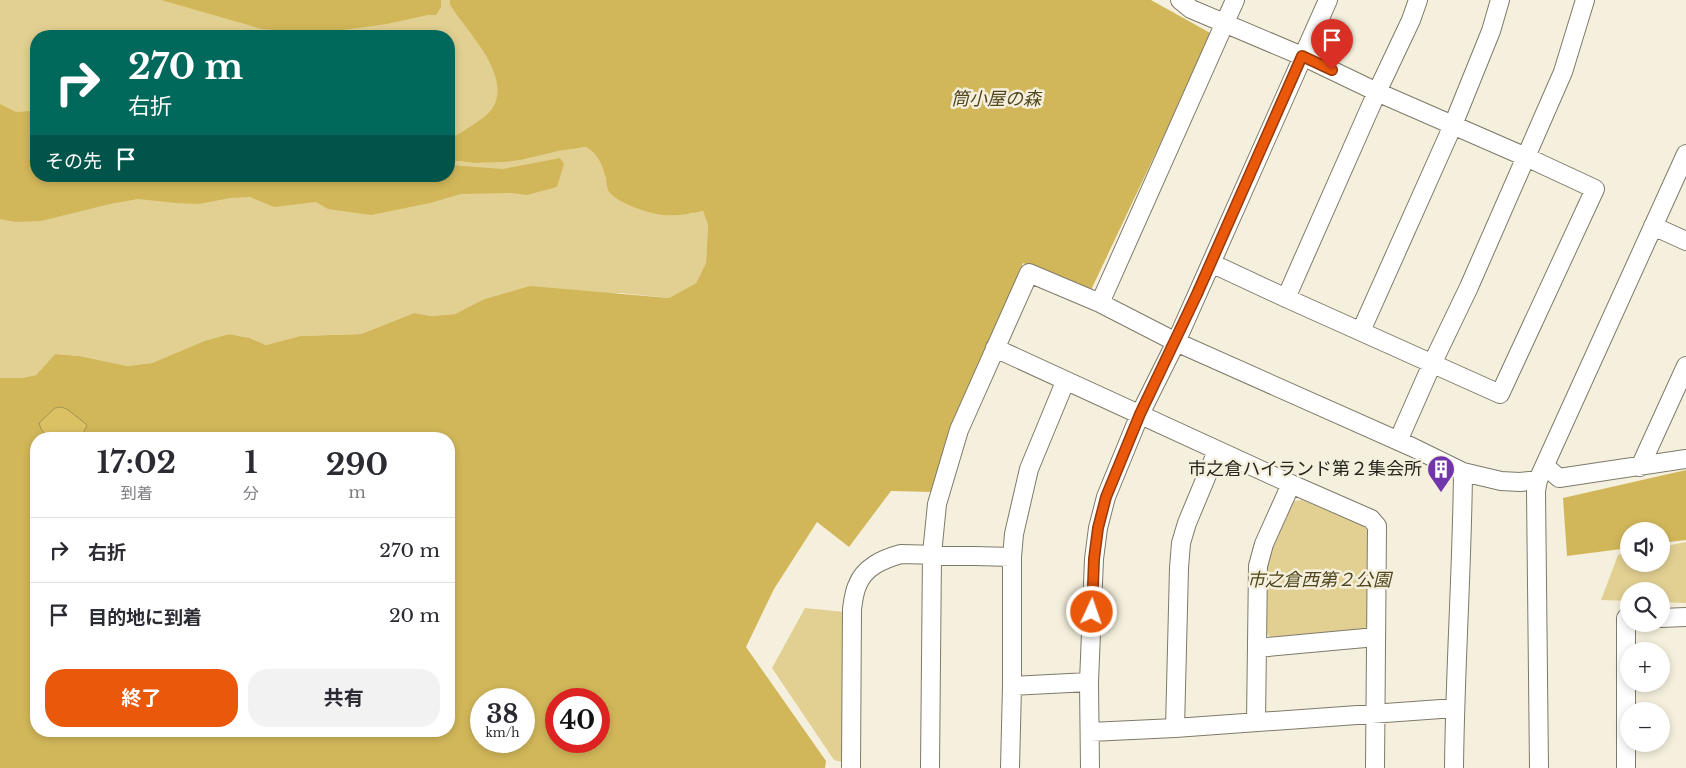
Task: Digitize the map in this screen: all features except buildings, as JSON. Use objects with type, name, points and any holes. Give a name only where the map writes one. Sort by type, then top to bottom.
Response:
[{"type":"street","points":[[1180,0],[1191,9],[1302,56],[1377,92],[1453,124],[1595,189],[1500,394],[1211,263]]},
{"type":"street","points":[[1100,303],[1235,0]]},
{"type":"street","points":[[1090,768],[1088,682],[1094,559],[1098,528],[1106,497],[1140,414],[1176,342],[1328,0]]},
{"type":"street","points":[[1286,298],[1411,20],[1418,0]]},
{"type":"street","points":[[1360,331],[1453,124],[1491,31],[1500,0]]},
{"type":"street","points":[[1398,441],[1469,287],[1563,72],[1585,0]]},
{"type":"street","points":[[1539,768],[1536,491],[1542,473],[1686,154]]},
{"type":"street","points":[[1653,226],[1686,241]]},
{"type":"street","points":[[930,768],[932,554],[938,504],[959,430],[1029,273],[1100,303],[1176,342],[1463,472],[1501,481],[1520,482],[1542,473],[1559,478],[1686,459]]},
{"type":"street","points":[[995,348],[1217,451],[1371,519],[1377,526],[1375,768]]},
{"type":"street","points":[[1640,467],[1686,366]]},
{"type":"street","points":[[1010,768],[1012,557],[1014,534],[1028,469],[1066,382]]},
{"type":"street","points":[[1175,728],[1181,543],[1187,523],[1217,451]]},
{"type":"street","points":[[1454,768],[1463,533],[1463,472]]},
{"type":"street","points":[[1256,722],[1258,566],[1264,544],[1291,484]]},
{"type":"street","points":[[851,768],[852,609],[857,584],[871,567],[884,559],[901,554],[1012,557]]},
{"type":"street","points":[[1670,618],[1686,617]]},
{"type":"street","points":[[1626,632],[1626,768]]},
{"type":"street","points":[[1256,648],[1376,637]]},
{"type":"street","points":[[1012,686],[1088,682]]},
{"type":"street","points":[[1090,732],[1376,715],[1455,708]]},
{"type":"green space","points":[[0,0],[450,0],[450,5],[485,54],[497,82],[498,95],[493,107],[484,117],[455,136],[455,30],[30,30],[30,182],[455,182],[455,161],[474,163],[521,160],[586,147],[600,160],[608,190],[690,214],[703,211],[708,225],[706,263],[696,283],[669,298],[620,293],[482,300],[455,314],[431,316],[414,313],[361,334],[300,336],[266,345],[250,338],[229,334],[204,341],[152,363],[126,366],[80,356],[55,354],[36,375],[22,378],[0,378]]},
{"type":"green space","points":[[161,0],[441,0],[441,7],[436,15],[387,24],[343,30],[262,29]]},
{"type":"green space","name":"筒小屋の森","points":[[450,0],[1151,0],[1212,34],[1091,290],[1023,263],[969,388],[933,492],[891,491],[849,547],[817,522],[774,589],[746,647],[826,761],[825,768],[0,768],[0,378],[22,378],[36,375],[55,354],[80,356],[127,366],[152,363],[204,341],[229,334],[250,338],[266,345],[300,336],[361,334],[414,313],[431,316],[455,314],[482,300],[530,286],[669,298],[696,283],[706,263],[708,225],[703,211],[664,215],[642,210],[625,203],[612,195],[608,190],[605,174],[599,160],[586,147],[504,162],[474,163],[455,161],[455,136],[489,112],[493,107],[497,94],[497,81],[485,54],[450,5]]},
{"type":"green space","points":[[0,104],[16,112],[30,111],[30,182],[455,182],[455,165],[503,169],[560,158],[564,164],[557,187],[527,195],[511,193],[461,194],[430,203],[371,215],[328,209],[316,202],[274,207],[250,197],[230,198],[199,204],[138,199],[41,221],[15,222],[0,219]]},
{"type":"green space","points":[[1686,470],[1686,540],[1670,542],[1670,522],[1620,522],[1620,549],[1567,556],[1563,498]]},
{"type":"green space","name":"市之倉西第２公園","points":[[1302,500],[1364,526],[1372,539],[1371,622],[1362,631],[1270,637],[1264,630],[1267,560],[1294,501]]},
{"type":"green space","points":[[1686,542],[1686,603],[1670,602],[1670,582],[1620,582],[1620,601],[1601,600],[1618,555],[1620,555],[1620,572],[1670,572],[1670,545]]},
{"type":"green space","points":[[805,608],[844,612],[842,762],[834,760],[772,668]]},
{"type":"shaded area","points":[[55,408],[67,409],[86,424],[87,426],[84,432],[43,432],[39,423]]},
{"type":"place","name":"市之倉ハイランド第２集会所","points":[[1441,493]]},
{"type":"route","points":[[1092,612],[1094,559],[1098,528],[1106,497],[1140,414],[1176,342],[1302,56],[1332,70]]}]
